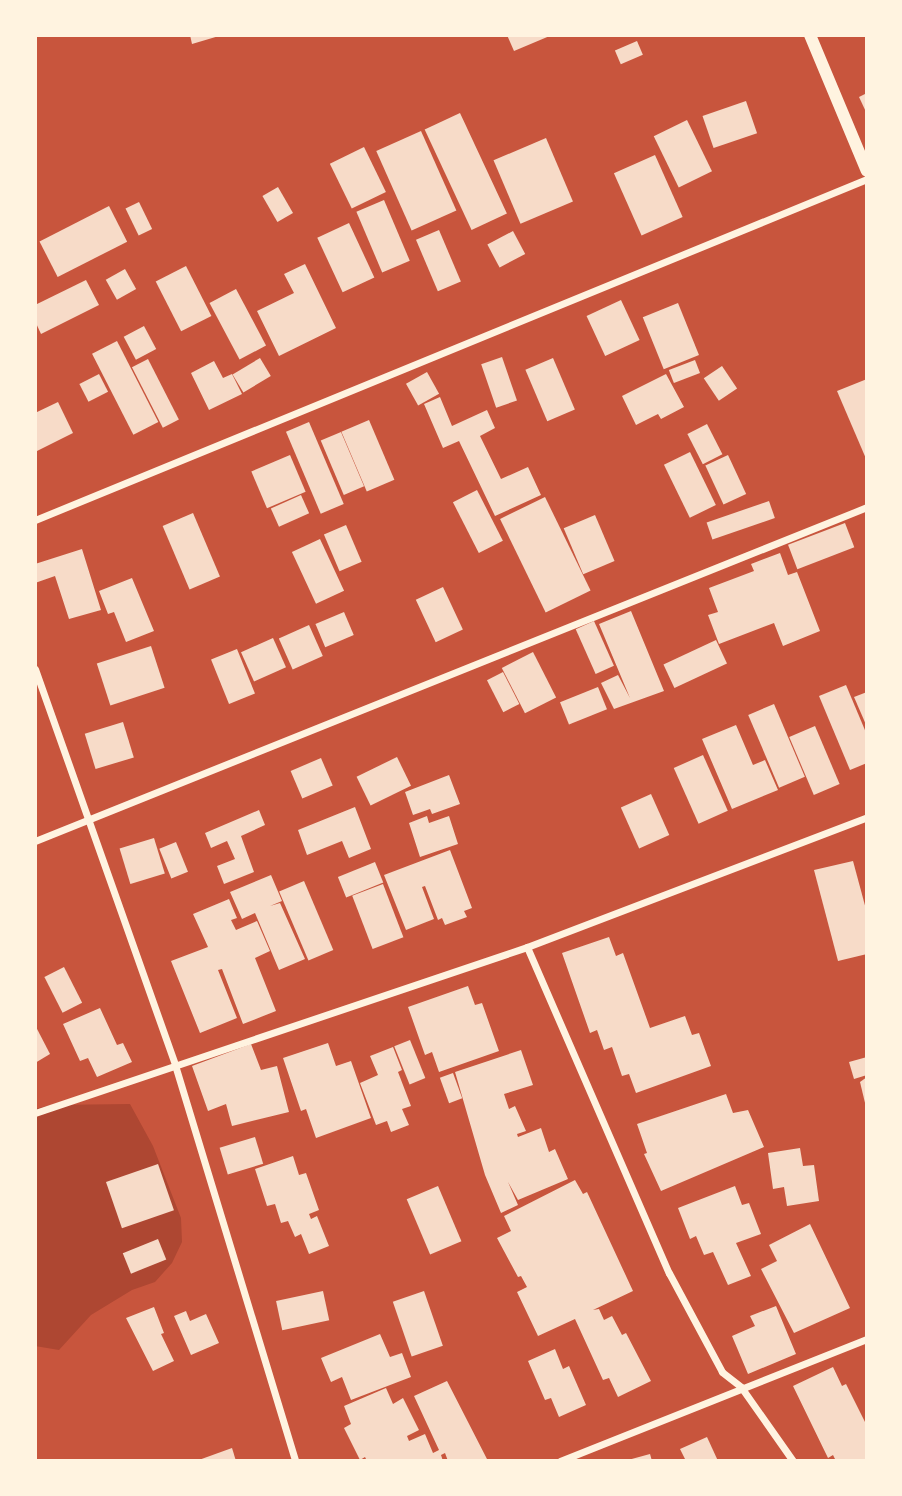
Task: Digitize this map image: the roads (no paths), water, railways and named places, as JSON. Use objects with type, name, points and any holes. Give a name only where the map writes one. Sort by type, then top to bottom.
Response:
[{"type":"street","points":[[810,35],[867,171]]},
{"type":"street","points":[[35,520],[867,179]]},
{"type":"street","points":[[35,841],[867,507]]},
{"type":"street","points":[[35,669],[175,1065],[295,1461]]},
{"type":"street","points":[[35,1113],[527,947],[867,817]]},
{"type":"street","points":[[527,947],[669,1273],[722,1372],[741,1387],[793,1461]]},
{"type":"street","points":[[560,1461],[867,1339]]}]
